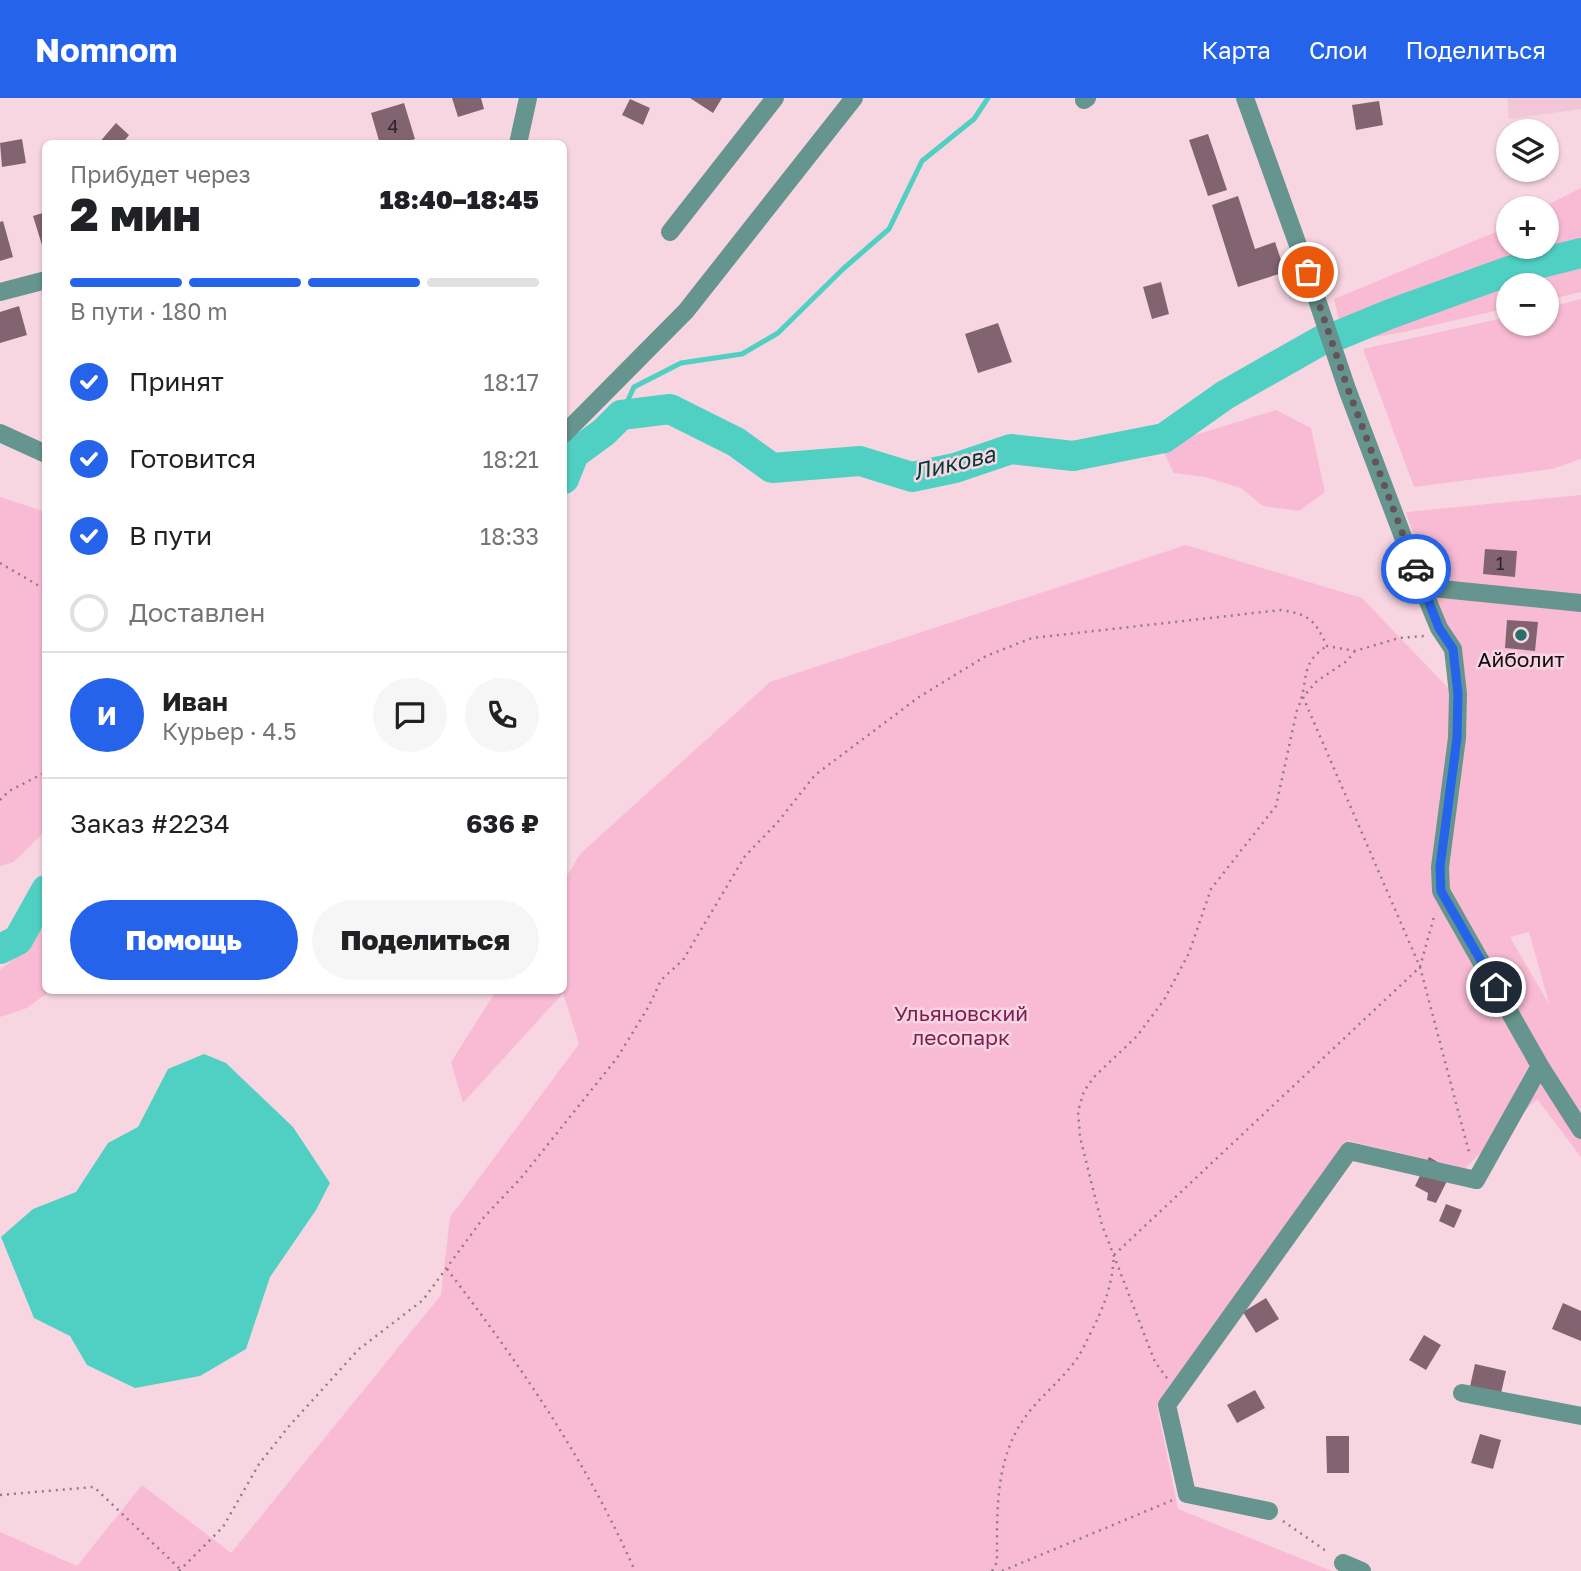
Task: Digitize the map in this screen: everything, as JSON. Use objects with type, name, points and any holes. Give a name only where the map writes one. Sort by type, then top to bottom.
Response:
[{"type":"street","points":[[519,140],[528,98]]},
{"type":"street","points":[[670,232],[775,98]]},
{"type":"street","points":[[567,431],[686,311],[854,98]]},
{"type":"street","points":[[1245,98],[1348,389],[1424,591],[1439,628],[1453,649],[1458,694],[1457,738],[1440,867],[1441,891],[1540,1066],[1581,1130]]},
{"type":"street","points":[[0,292],[42,281]]},
{"type":"street","points":[[0,433],[42,452]]},
{"type":"street","points":[[1424,591],[1581,603]]},
{"type":"street","points":[[1269,1511],[1187,1494],[1167,1405],[1349,1151],[1476,1180],[1540,1066]]},
{"type":"street","points":[[1462,1393],[1581,1416]]},
{"type":"street","points":[[1343,1563],[1362,1571]]},
{"type":"path","points":[[0,563],[42,588]]},
{"type":"path","points":[[0,1495],[94,1487],[179,1570],[223,1527],[259,1464],[290,1425],[359,1349],[423,1300],[484,1217],[520,1178],[617,1058],[662,980],[683,960],[745,856],[815,775],[919,697],[986,656],[1032,638],[1281,610],[1309,617],[1316,623],[1327,646]]},
{"type":"path","points":[[1439,628],[1430,635],[1399,638],[1355,651],[1327,646],[1315,653],[1307,664],[1303,697],[1420,967],[1476,1180]]},
{"type":"path","points":[[1177,1390],[1155,1362],[1102,1225],[1080,1138],[1078,1111],[1084,1091],[1094,1077],[1137,1036],[1164,1000],[1189,953],[1211,889],[1276,806],[1297,710],[1303,697],[1317,681],[1347,661],[1355,651]]},
{"type":"path","points":[[0,800],[9,791],[42,774]]},
{"type":"path","points":[[992,1571],[997,1562],[997,1497],[1016,1431],[1030,1410],[1076,1360],[1103,1308],[1113,1280],[1114,1255],[1420,967],[1441,891]]},
{"type":"path","points":[[447,1269],[550,1412],[610,1515],[635,1571]]},
{"type":"path","points":[[1002,1571],[1187,1494]]},
{"type":"path","points":[[1269,1511],[1343,1563]]},
{"type":"shaded area","points":[[1507,98],[1581,98],[1581,109],[1509,119]]},
{"type":"shaded area","points":[[204,1054],[226,1063],[293,1127],[330,1183],[316,1210],[270,1277],[246,1349],[200,1376],[135,1388],[87,1365],[70,1336],[34,1318],[1,1237],[33,1209],[76,1192],[108,1143],[138,1127],[168,1069]]},
{"type":"green space","points":[[1581,188],[1581,292],[1559,297],[1559,273],[1496,273],[1496,311],[1404,332],[1345,342],[1334,299],[1496,232],[1496,259],[1559,259],[1559,199]]},
{"type":"green space","points":[[1581,299],[1581,459],[1552,469],[1414,487],[1363,349],[1496,320],[1496,336],[1559,336],[1559,305]]},
{"type":"green space","points":[[1276,410],[1311,428],[1325,492],[1299,511],[1263,506],[1241,488],[1205,477],[1174,473],[1164,453],[1182,439]]},
{"type":"green space","name":"Ульяновский лесопарк","points":[[1581,495],[1581,1157],[1537,1099],[1465,1168],[1349,1141],[1157,1406],[1178,1509],[1332,1571],[0,1571],[0,1532],[77,1566],[142,1485],[231,1553],[441,1295],[450,1217],[579,1044],[563,994],[567,994],[567,876],[580,854],[770,682],[1186,545],[1362,598],[1452,692],[1440,616],[1406,512]],"holes":[[[1529,932],[1549,1004],[1510,937]]]},
{"type":"green space","points":[[0,497],[42,511],[42,834],[14,862],[0,866]]},
{"type":"green space","points":[[42,929],[42,994],[46,994],[27,1008],[0,1017],[0,970],[25,950]]},
{"type":"green space","name":"Ульяновский лесопарк","points":[[494,994],[562,994],[463,1103],[451,1062]]},
{"type":"building","points":[[452,98],[481,98],[484,109],[458,117]]},
{"type":"building","points":[[690,98],[722,98],[713,113]]},
{"type":"building","points":[[630,99],[650,108],[643,125],[622,115]]},
{"type":"building","points":[[1379,101],[1383,125],[1356,130],[1352,105]]},
{"type":"building","points":[[404,103],[415,139],[379,140],[371,113]]},
{"type":"building","points":[[116,123],[129,135],[125,140],[101,140]]},
{"type":"building","points":[[1208,134],[1227,190],[1208,196],[1189,140]]},
{"type":"building","points":[[22,139],[26,163],[2,167],[0,143]]},
{"type":"building","points":[[1238,196],[1255,249],[1275,242],[1285,272],[1238,287],[1212,205]]},
{"type":"building","points":[[42,213],[42,245],[33,216]]},
{"type":"building","points":[[3,221],[13,257],[0,261],[0,222]]},
{"type":"building","points":[[1161,282],[1169,314],[1152,319],[1143,287]]},
{"type":"building","points":[[19,306],[27,335],[0,343],[0,312]]},
{"type":"building","points":[[998,323],[1012,362],[978,373],[965,334]]},
{"type":"building","points":[[1485,549],[1517,551],[1515,577],[1483,574]]},
{"type":"building","name":"Айболит","points":[[1507,620],[1538,622],[1535,651],[1505,648]]},
{"type":"building","points":[[1429,1157],[1448,1168],[1446,1183],[1436,1203],[1427,1200],[1428,1193],[1415,1186]]},
{"type":"building","points":[[1446,1204],[1462,1210],[1454,1228],[1439,1221]]},
{"type":"building","points":[[1266,1298],[1279,1319],[1256,1333],[1243,1312]]},
{"type":"building","points":[[1563,1303],[1581,1311],[1581,1341],[1552,1329]]},
{"type":"building","points":[[1424,1335],[1441,1345],[1426,1370],[1409,1360]]},
{"type":"building","points":[[1475,1364],[1506,1371],[1500,1398],[1469,1391]]},
{"type":"building","points":[[1255,1390],[1265,1408],[1237,1423],[1227,1405]]},
{"type":"building","points":[[1480,1434],[1501,1440],[1493,1469],[1471,1463]]},
{"type":"building","points":[[1326,1436],[1349,1436],[1349,1473],[1327,1473]]},
{"type":"waterway","points":[[621,415],[634,387],[681,363],[742,354],[778,333],[843,269],[889,229],[922,161],[974,119],[988,98]]},
{"type":"waterway","name":"Ликова","points":[[1339,335],[1509,271],[1581,253]]},
{"type":"waterway","name":"Ликова","points":[[567,472],[574,454],[604,432],[621,415],[670,409],[736,442],[772,468],[860,461],[912,477],[955,468],[1011,449],[1073,456],[1164,438],[1225,395],[1322,340]]},
{"type":"waterway","name":"Ликова","points":[[0,949],[18,940],[42,897]]},
{"type":"way so far","points":[[1308,272],[1348,389],[1416,569]]},
{"type":"place","name":"Айболит","points":[[1521,635]]},
{"type":"route","points":[[1416,569],[1439,628],[1453,649],[1458,694],[1457,738],[1440,867],[1441,891],[1496,987]]}]
